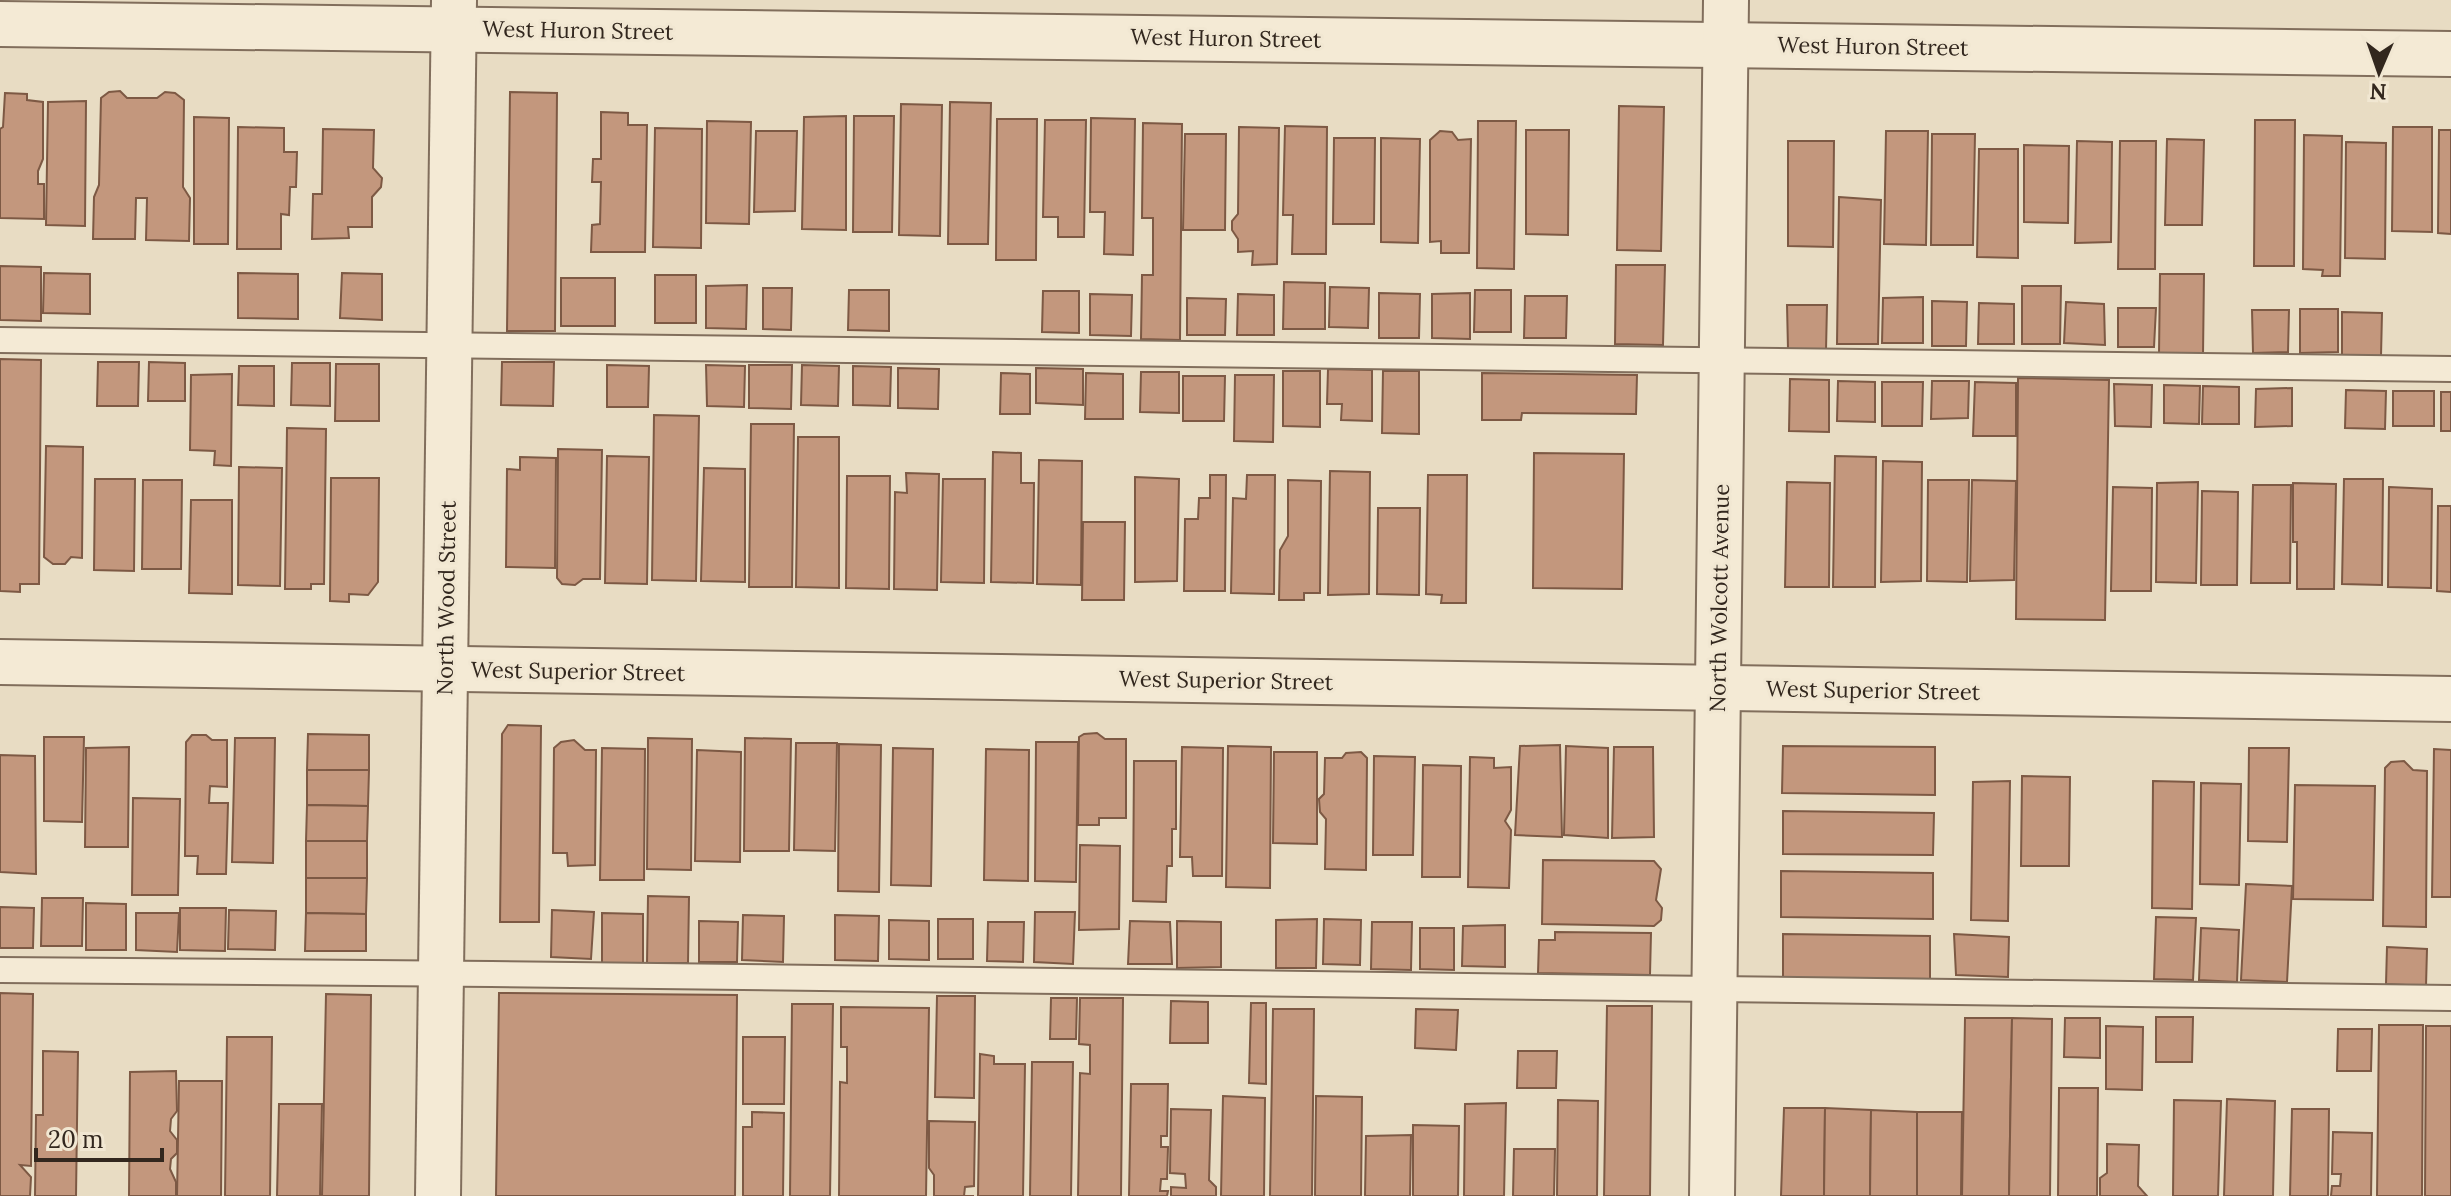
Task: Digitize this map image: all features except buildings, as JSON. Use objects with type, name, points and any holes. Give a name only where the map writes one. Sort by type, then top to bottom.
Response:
[{"type":"street","name":"North Wolcott Avenue","points":[[1712,1196],[1726,0]]},
{"type":"street","name":"West Huron Street","points":[[0,24],[454,14],[1726,44],[2451,54]]},
{"type":"street","name":"North Wood Street","points":[[438,1196],[454,14]]},
{"type":"street","name":"West Superior Street","points":[[0,662],[2451,699]]},
{"type":"lane","points":[[0,340],[2451,369]]},
{"type":"lane","points":[[0,970],[2451,998]]}]
